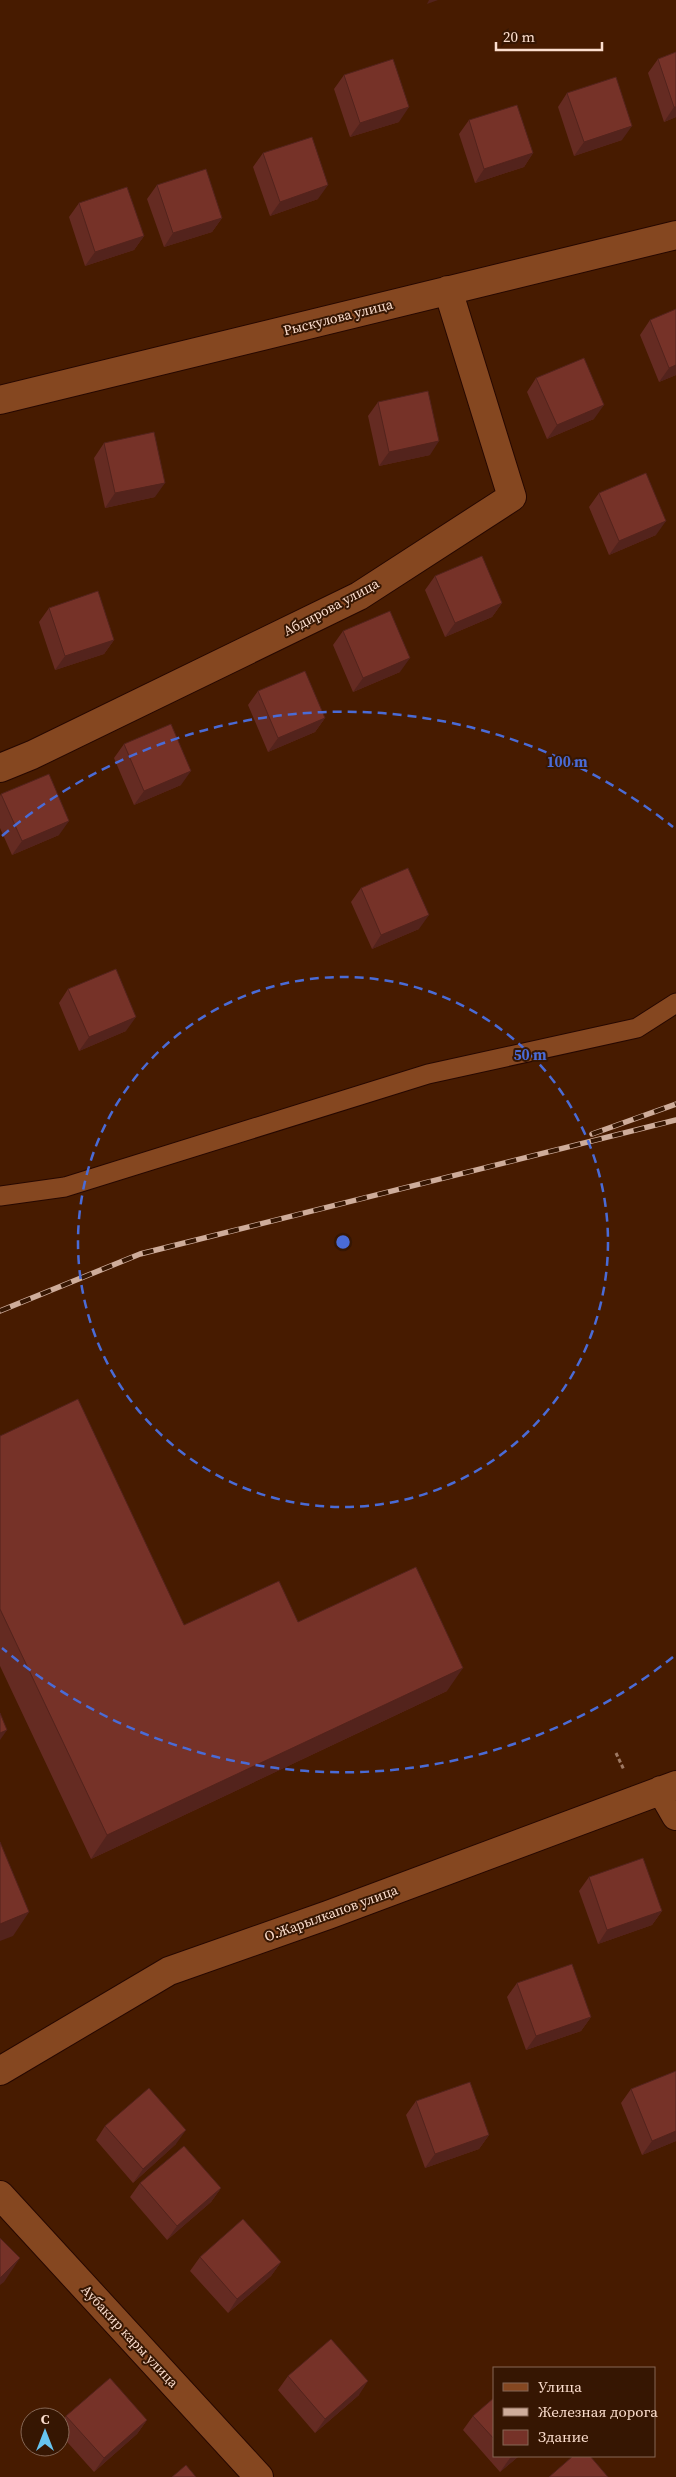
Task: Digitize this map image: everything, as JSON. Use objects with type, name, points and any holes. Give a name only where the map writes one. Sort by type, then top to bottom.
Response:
[{"type":"street","name":"Рыскулова улица","points":[[0,400],[676,235]]},
{"type":"street","name":"Абдирова улица","points":[[0,768],[32,755],[359,596],[512,497],[448,290]]},
{"type":"street","points":[[669,1787],[676,1816]]},
{"type":"street","name":"О.Жарылкапов улица","points":[[0,2071],[169,1972],[328,1915],[669,1787]]},
{"type":"street","name":"Аубакир кары улица","points":[[0,2194],[259,2477]]},
{"type":"lane","points":[[0,1196],[65,1186],[428,1074],[637,1028],[676,1002]]},
{"type":"building","points":[[676,52],[676,107],[674,107],[658,59]]},
{"type":"building","points":[[393,59],[409,107],[360,123],[344,75]]},
{"type":"building","points":[[616,77],[632,126],[584,142],[567,93]]},
{"type":"building","points":[[517,105],[533,153],[484,169],[469,120]]},
{"type":"building","points":[[312,137],[328,185],[280,202],[263,153]]},
{"type":"building","points":[[206,169],[222,218],[173,233],[157,185]]},
{"type":"building","points":[[127,187],[144,236],[95,252],[79,203]]},
{"type":"building","points":[[676,309],[676,365],[669,368],[650,320]]},
{"type":"building","points":[[584,358],[604,405],[557,425],[536,378]]},
{"type":"building","points":[[428,391],[439,441],[389,452],[378,402]]},
{"type":"building","points":[[154,432],[165,483],[115,493],[104,443]]},
{"type":"building","points":[[646,473],[666,521],[619,541],[599,493]]},
{"type":"building","points":[[482,556],[502,603],[455,623],[435,576]]},
{"type":"building","points":[[98,591],[114,640],[65,656],[49,608]]},
{"type":"building","points":[[390,611],[410,658],[363,678],[343,631]]},
{"type":"building","points":[[305,671],[325,718],[278,738],[258,691]]},
{"type":"building","points":[[171,724],[191,771],[144,791],[124,744]]},
{"type":"building","points":[[49,774],[69,821],[22,841],[1,794]]},
{"type":"building","points":[[408,868],[429,915],[381,935],[361,888]]},
{"type":"building","points":[[116,969],[136,1017],[89,1037],[68,989]]},
{"type":"building","points":[[78,1399],[184,1625],[279,1581],[298,1622],[416,1567],[463,1668],[107,1835],[0,1609],[0,1436]]},
{"type":"building","points":[[0,1713],[7,1730],[0,1733]]},
{"type":"building","points":[[0,1842],[29,1912],[0,1924]]},
{"type":"building","points":[[643,1858],[662,1911],[607,1930],[589,1877]]},
{"type":"building","points":[[572,1964],[591,2017],[536,2036],[517,1983]]},
{"type":"building","points":[[676,2071],[676,2131],[652,2141],[631,2089]]},
{"type":"building","points":[[470,2082],[489,2135],[435,2154],[416,2101]]},
{"type":"building","points":[[149,2088],[186,2130],[143,2169],[105,2126]]},
{"type":"building","points":[[184,2146],[221,2188],[177,2226],[140,2183]]},
{"type":"building","points":[[243,2219],[281,2262],[237,2299],[200,2257]]},
{"type":"building","points":[[0,2238],[20,2258],[0,2278]]},
{"type":"building","points":[[331,2339],[368,2381],[325,2419],[288,2376]]},
{"type":"building","points":[[110,2378],[147,2420],[104,2458],[70,2420],[70,2413]]},
{"type":"building","points":[[493,2399],[493,2438],[473,2416]]},
{"type":"building","points":[[572,2457],[591,2457],[608,2477],[549,2477]]},
{"type":"building","points":[[186,2465],[196,2477],[172,2477]]},
{"type":"railway","points":[[592,1134],[676,1104]]},
{"type":"railway","points":[[0,1311],[140,1254],[676,1120]]}]
